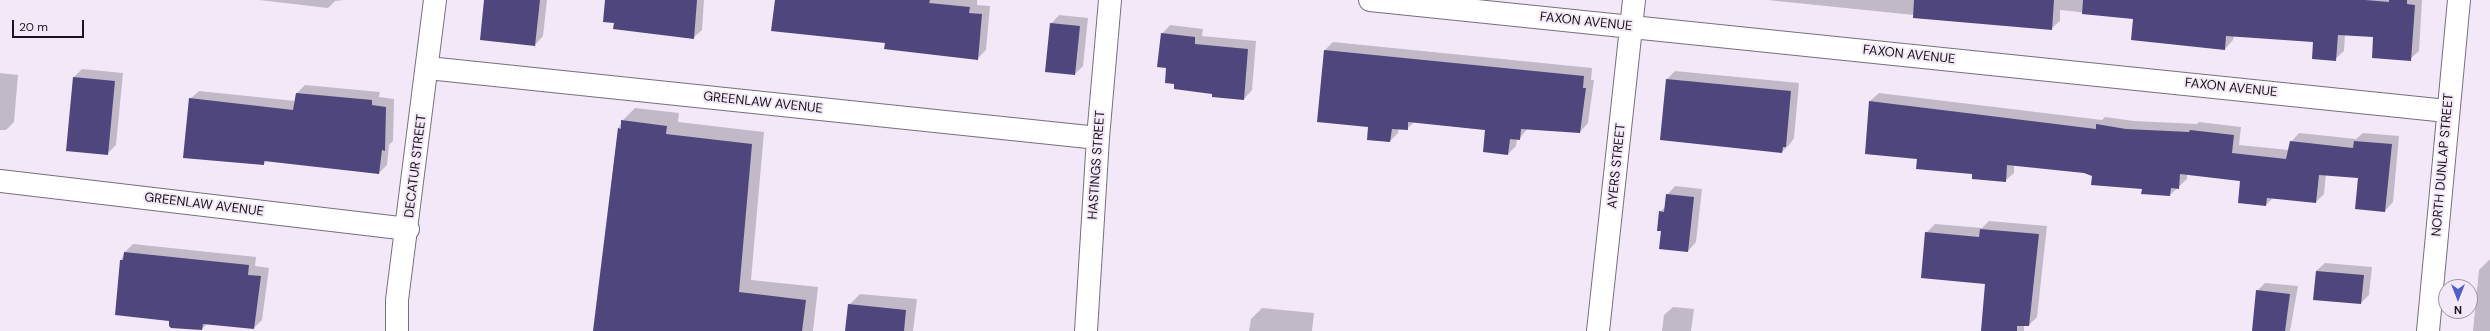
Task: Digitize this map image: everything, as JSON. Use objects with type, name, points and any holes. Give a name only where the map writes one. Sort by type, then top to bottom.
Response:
[{"type":"street","name":"DECATUR STREET","points":[[397,331],[397,300],[408,229],[435,0]]},
{"type":"street","name":"HASTINGS STREET","points":[[1086,331],[1098,138],[1110,0]]},
{"type":"street","name":"FAXON AVENUE","points":[[1370,0],[2447,111]]},
{"type":"street","name":"AYERS STREET","points":[[1598,331],[1634,0]]},
{"type":"street","name":"NORTH DUNLAP STREET","points":[[2428,331],[2447,111],[2459,0]]},
{"type":"street","name":"GREENLAW AVENUE","points":[[428,68],[1098,138]]},
{"type":"street","name":"GREENLAW AVENUE","points":[[0,181],[408,229]]},
{"type":"building","points":[[484,0],[540,0],[535,46],[480,40]]},
{"type":"building","points":[[605,0],[697,0],[694,39],[613,29],[614,23],[603,22]]},
{"type":"building","points":[[775,0],[930,0],[929,3],[970,7],[969,13],[982,14],[978,60],[884,49],[885,43],[771,31]]},
{"type":"building","points":[[1914,0],[2054,0],[2052,30],[1913,18]]},
{"type":"building","points":[[2083,0],[2365,0],[2389,2],[2389,0],[2407,0],[2407,4],[2415,5],[2411,61],[2372,58],[2373,37],[2338,35],[2336,61],[2312,59],[2313,42],[2226,36],[2225,50],[2131,40],[2133,19],[2082,14]]},
{"type":"building","points":[[1050,23],[1080,26],[1075,75],[1045,72]]},
{"type":"building","points":[[1161,33],[1195,37],[1195,44],[1248,49],[1244,100],[1212,97],[1212,94],[1174,89],[1174,84],[1165,83],[1166,68],[1157,67]]},
{"type":"building","points":[[1324,50],[1584,76],[1583,88],[1586,88],[1580,133],[1521,129],[1520,140],[1510,139],[1508,155],[1483,152],[1485,130],[1408,122],[1408,130],[1392,129],[1390,142],[1367,140],[1368,127],[1317,122]]},
{"type":"building","points":[[73,77],[115,81],[108,155],[66,151]]},
{"type":"building","points":[[1666,79],[1791,91],[1786,147],[1783,147],[1782,153],[1660,140]]},
{"type":"building","points":[[296,93],[372,100],[372,105],[386,107],[385,151],[382,150],[379,174],[264,161],[264,165],[183,158],[189,98],[293,110]]},
{"type":"building","points":[[1869,101],[2096,129],[2096,124],[2126,129],[2189,132],[2190,130],[2234,135],[2232,153],[2286,159],[2290,141],[2353,148],[2354,141],[2392,144],[2385,212],[2355,209],[2358,178],[2319,175],[2316,203],[2267,198],[2266,206],[2238,203],[2240,181],[2180,174],[2179,189],[2171,188],[2170,196],[2141,194],[2142,189],[2091,185],[2092,176],[2084,173],[2007,165],[2006,182],[1972,179],[1972,174],[1916,169],[1917,159],[1865,154]]},
{"type":"building","points":[[621,120],[667,126],[666,134],[752,144],[739,292],[806,300],[802,331],[593,331],[618,128],[621,129]]},
{"type":"building","points":[[1666,194],[1694,197],[1688,252],[1659,249],[1661,231],[1657,231],[1659,211],[1664,212]]},
{"type":"building","points":[[1980,229],[2039,234],[2029,326],[2017,326],[2017,331],[1981,331],[1985,284],[1921,278],[1925,232],[1979,237]]},
{"type":"building","points":[[124,252],[249,265],[248,275],[261,276],[254,329],[203,324],[202,330],[171,328],[169,326],[169,321],[115,315],[120,260],[123,260]]},
{"type":"building","points":[[2316,271],[2364,275],[2361,304],[2313,300]]},
{"type":"building","points":[[2256,290],[2290,294],[2285,331],[2252,331]]},
{"type":"building","points":[[848,304],[906,310],[904,331],[845,331]]}]
